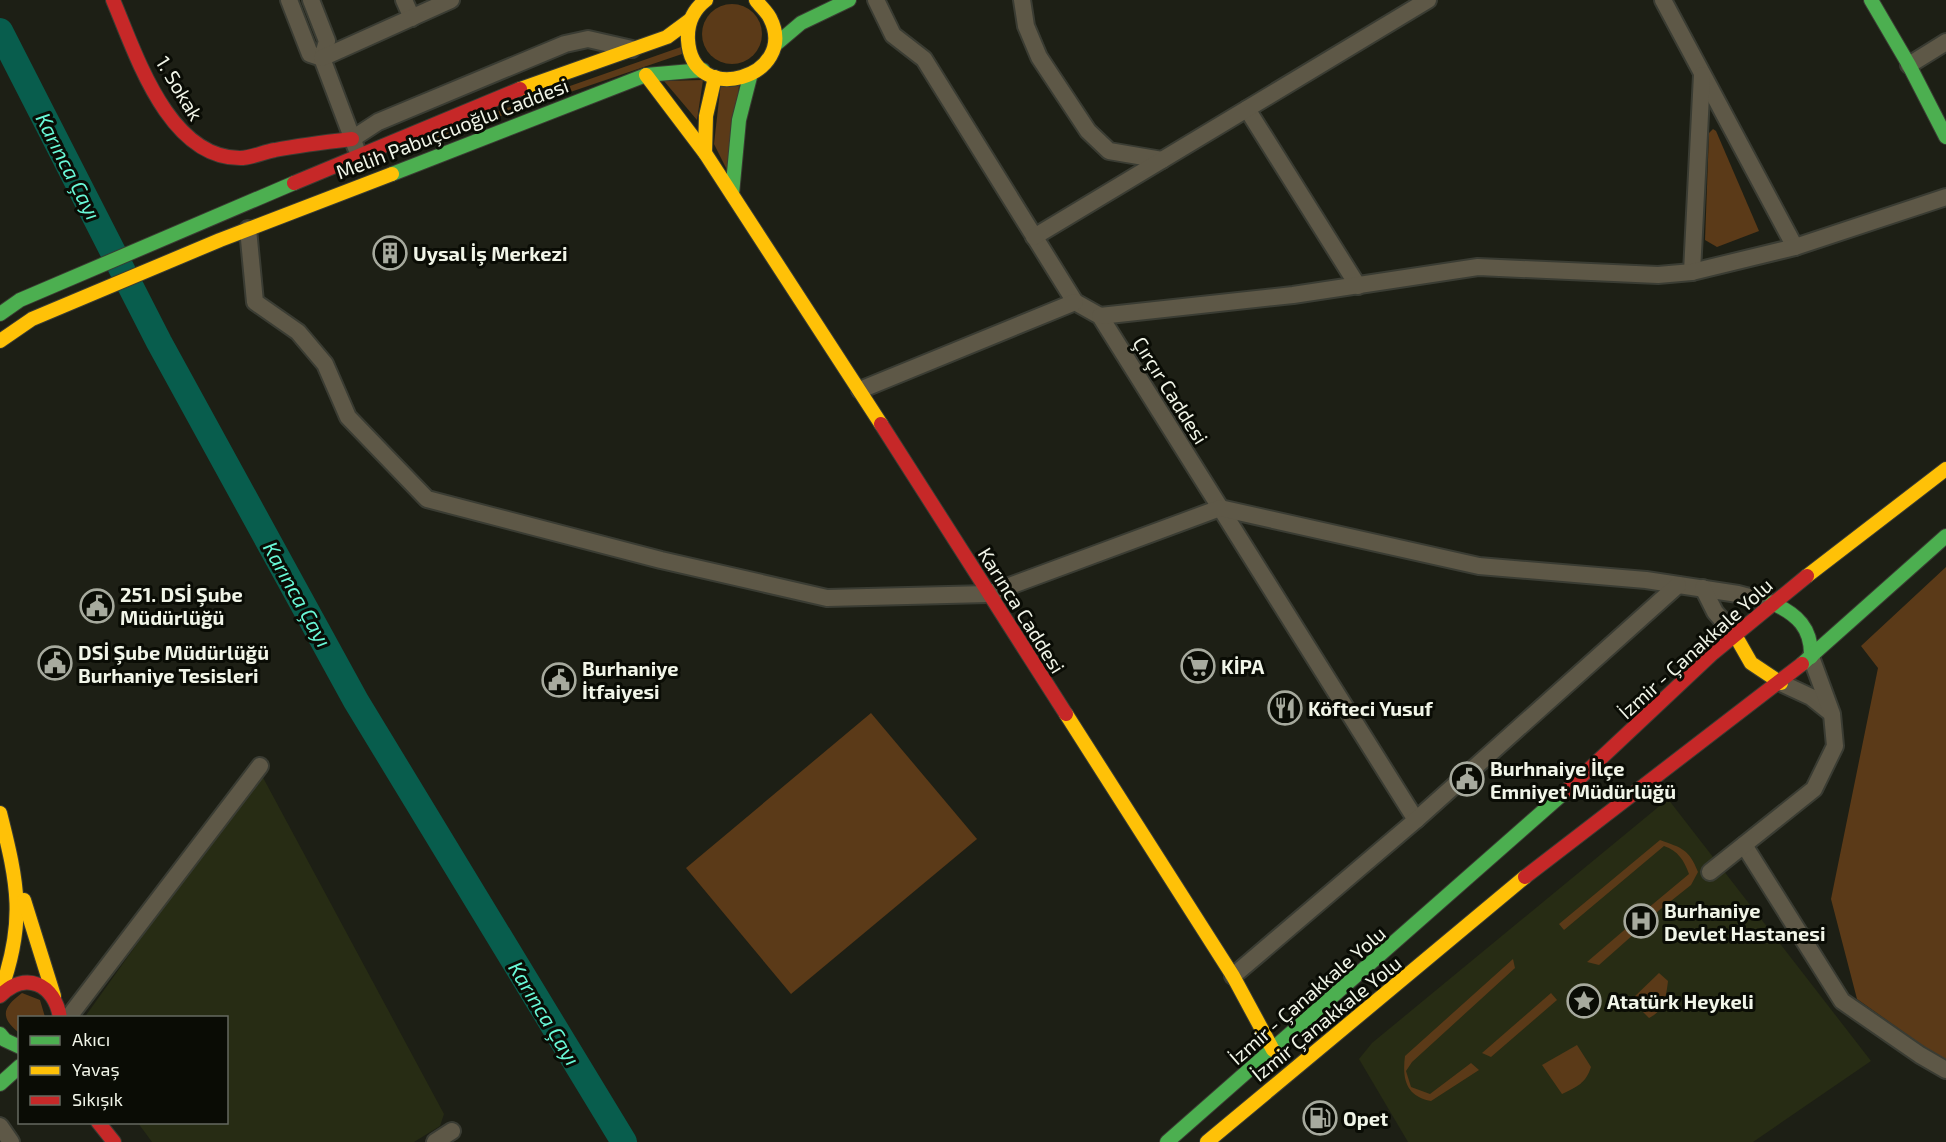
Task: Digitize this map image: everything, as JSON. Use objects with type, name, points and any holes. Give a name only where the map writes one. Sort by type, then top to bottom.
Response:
[{"type":"main road","name":"1. Sokak","points":[[113,0],[145,71],[177,128],[199,148],[213,156],[239,158],[280,148],[355,147]]},
{"type":"main road","name":"Melih Pabuçcuoğlu Caddesi","points":[[20,300],[210,218],[355,147],[667,37],[690,20],[706,0]]},
{"type":"main road","points":[[756,0],[766,9],[773,22],[775,45]]},
{"type":"main road","points":[[732,194],[738,148],[738,115],[750,77],[766,63],[775,45],[801,23],[849,0]]},
{"type":"main road","points":[[1873,1],[1909,64],[1946,137]]},
{"type":"main road","points":[[690,20],[688,44],[693,57],[709,74],[705,153]]},
{"type":"main road","name":"Melih Pabuçcuoğlu Caddesi","points":[[0,341],[33,319],[220,240],[646,75],[709,74],[728,80],[750,77]]},
{"type":"main road","name":"Karınca Caddesi","points":[[646,75],[705,153],[860,390],[1233,976],[1273,1050]]},
{"type":"main road","points":[[0,308],[20,300]]},
{"type":"main road","points":[[0,314],[20,300]]},
{"type":"main road","name":"İzmir - Çanakkale Yolu","points":[[1167,1142],[1476,872],[1772,603],[1946,470]]},
{"type":"main road","points":[[1735,635],[1751,663],[1780,683],[1946,536]]},
{"type":"main road","points":[[1772,603],[1790,611],[1804,624],[1811,641],[1811,657]]},
{"type":"main road","name":"İzmir Çanakkale Yolu","points":[[1207,1142],[1550,856],[1780,683]]},
{"type":"main road","points":[[0,813],[18,885],[35,927],[60,1016]]},
{"type":"main road","points":[[0,995],[17,945],[18,885]]},
{"type":"main road","points":[[0,995],[22,982],[42,986],[54,996]]},
{"type":"main road","points":[[0,1034],[5,1040],[18,1046]]},
{"type":"main road","points":[[101,1124],[120,1139]]},
{"type":"main road","points":[[117,1124],[120,1139]]},
{"type":"street","points":[[289,0],[310,54],[322,58],[412,18],[440,2]]},
{"type":"street","points":[[311,0],[327,40],[322,58],[355,147],[348,190]]},
{"type":"street","points":[[405,0],[412,18]]},
{"type":"street","name":"Çırçır Caddesi","points":[[876,0],[893,35],[924,59],[1075,302],[1100,316],[1416,820]]},
{"type":"street","points":[[1022,0],[1026,26],[1039,57],[1088,131],[1109,151],[1162,160]]},
{"type":"street","points":[[1034,237],[1428,0]]},
{"type":"street","points":[[1663,0],[1795,247]]},
{"type":"street","name":"Melih Pabuçcuoğlu Caddesi","points":[[355,147],[378,122],[565,44],[588,39],[633,49]]},
{"type":"street","points":[[1909,64],[1946,42]]},
{"type":"street","points":[[1692,272],[1702,74]]},
{"type":"street","points":[[1929,105],[1946,99]]},
{"type":"street","points":[[1247,109],[1358,286]]},
{"type":"street","points":[[1100,316],[1293,295],[1478,267],[1658,275],[1692,272],[1795,247],[1946,197]]},
{"type":"street","points":[[248,229],[255,302],[298,332],[325,363],[348,417],[427,499],[661,560],[827,598],[988,594],[1220,508],[1479,566],[1703,588],[1772,603]]},
{"type":"street","points":[[860,390],[1075,302]]},
{"type":"street","points":[[1233,976],[1416,820],[1678,585]]},
{"type":"street","points":[[1703,588],[1714,612],[1735,635]]},
{"type":"street","points":[[1710,872],[1814,789],[1835,746],[1832,714],[1811,657]]},
{"type":"street","points":[[1780,683],[1811,697],[1832,714]]},
{"type":"street","points":[[69,1016],[260,766]]},
{"type":"street","points":[[1744,845],[1842,1001],[1920,1055],[1946,1070]]},
{"type":"street","points":[[0,1126],[11,1142]]},
{"type":"street","points":[[435,1142],[452,1131]]},
{"type":"shaded area","points":[[726,4],[738,4],[749,9],[757,17],[762,34],[760,46],[749,59],[738,64],[726,64],[715,59],[707,51],[702,40],[702,28],[707,17],[715,9]]},
{"type":"shaded area","points":[[681,47],[682,54],[424,142],[422,138]]},
{"type":"shaded area","points":[[703,80],[697,120],[664,81]]},
{"type":"shaded area","points":[[721,82],[739,85],[732,180],[714,144]]},
{"type":"shaded area","points":[[1713,129],[1716,131],[1759,231],[1717,247],[1705,240],[1709,133]]},
{"type":"shaded area","points":[[1946,567],[1946,1062],[1857,999],[1831,899],[1878,668],[1861,646]]},
{"type":"shaded area","points":[[871,713],[977,839],[791,994],[686,868]]},
{"type":"shaded area","points":[[260,772],[444,1114],[440,1126],[414,1142],[152,1142],[139,1124],[228,1124],[228,1016],[85,1016]]},
{"type":"shaded area","name":"Burhaniye Devlet Hastanesi","points":[[1668,799],[1871,1061],[1753,1142],[1408,1142],[1359,1059],[1372,1043]]},
{"type":"shaded area","points":[[1660,840],[1684,850],[1691,858],[1698,872],[1691,885],[1652,916],[1647,909],[1689,874],[1680,857],[1664,846],[1564,930],[1559,924]]},
{"type":"shaded area","points":[[1636,920],[1643,926],[1599,965],[1587,962]]},
{"type":"shaded area","points":[[1513,959],[1515,968],[1412,1062],[1406,1071],[1411,1087],[1430,1094],[1471,1063],[1479,1070],[1431,1101],[1416,1095],[1411,1091],[1405,1079],[1405,1056]]},
{"type":"shaded area","points":[[1659,973],[1668,981],[1666,993],[1658,1012],[1649,1018],[1631,1000]]},
{"type":"shaded area","points":[[1594,986],[1598,990],[1594,1003],[1581,1013],[1569,1011],[1568,1007]]},
{"type":"shaded area","points":[[22,993],[40,1000],[45,1016],[18,1016],[18,1032],[6,1017],[10,1003]]},
{"type":"shaded area","points":[[1551,993],[1557,1000],[1491,1057],[1482,1053]]},
{"type":"shaded area","points":[[1577,1045],[1591,1067],[1580,1084],[1562,1094],[1542,1065]]},
{"type":"waterway","name":"Karınca Çayı","points":[[0,31],[159,342],[356,701],[624,1142]]},
{"type":"traffic: fast","points":[[775,45],[801,23],[849,0]]},
{"type":"traffic: fast","points":[[1871,0],[1909,65],[1946,137]]},
{"type":"traffic: fast","points":[[392,174],[646,75],[703,70]]},
{"type":"traffic: fast","points":[[732,194],[739,120],[750,77]]},
{"type":"traffic: fast","points":[[0,314],[20,300],[294,183]]},
{"type":"traffic: fast","points":[[1802,664],[1946,536]]},
{"type":"traffic: fast","points":[[1772,603],[1789,612],[1801,623],[1809,638],[1811,657]]},
{"type":"traffic: fast","points":[[1167,1142],[1566,791]]},
{"type":"traffic: fast","points":[[0,1034],[5,1040],[18,1046]]},
{"type":"traffic: fast","points":[[0,1084],[18,1068]]},
{"type":"traffic: slow","points":[[706,0],[692,17],[688,40],[694,61],[707,74],[724,79],[742,77],[758,69],[770,56],[775,39],[770,18],[756,0]]},
{"type":"traffic: slow","points":[[520,89],[667,37],[690,20]]},
{"type":"traffic: slow","points":[[646,75],[705,153],[881,424]]},
{"type":"traffic: slow","points":[[705,153],[706,116],[715,77]]},
{"type":"traffic: slow","points":[[0,341],[32,319],[220,240],[392,174]]},
{"type":"traffic: slow","points":[[1807,576],[1946,469]]},
{"type":"traffic: slow","points":[[1735,635],[1751,663],[1781,683]]},
{"type":"traffic: slow","points":[[1066,714],[1233,976],[1273,1050]]},
{"type":"traffic: slow","points":[[0,813],[15,882],[16,903],[14,945],[0,993]]},
{"type":"traffic: slow","points":[[1207,1142],[1525,877]]},
{"type":"traffic: slow","points":[[24,900],[54,996]]},
{"type":"traffic: jam","points":[[113,0],[144,74],[158,99],[174,122],[193,141],[215,153],[240,158],[285,148],[352,139]]},
{"type":"traffic: jam","points":[[294,183],[520,89]]},
{"type":"traffic: jam","points":[[881,424],[1066,714]]},
{"type":"traffic: jam","points":[[1566,791],[1713,653],[1807,576]]},
{"type":"traffic: jam","points":[[1525,877],[1802,664]]},
{"type":"traffic: jam","points":[[0,996],[19,984],[38,984],[52,997],[60,1016]]},
{"type":"traffic: jam","points":[[100,1124],[114,1142]]},
{"type":"place","name":"Uysal İş Merkezi","points":[[390,253]]},
{"type":"place","name":"251. DSİ Şube Müdürlüğü","points":[[97,606]]},
{"type":"place","name":"DSİ Şube Müdürlüğü Burhaniye Tesisleri","points":[[55,663]]},
{"type":"place","name":"KİPA","points":[[1198,666]]},
{"type":"place","name":"Burhaniye İtfaiyesi","points":[[559,680]]},
{"type":"place","name":"Köfteci Yusuf","points":[[1285,708]]},
{"type":"place","name":"Burhnaiye İlçe Emniyet Müdürlüğü","points":[[1467,779]]},
{"type":"place","name":"Burhaniye Devlet Hastanesi","points":[[1641,921]]},
{"type":"place","name":"Atatürk Heykeli","points":[[1584,1001]]},
{"type":"place","name":"Opet","points":[[1320,1118]]}]
